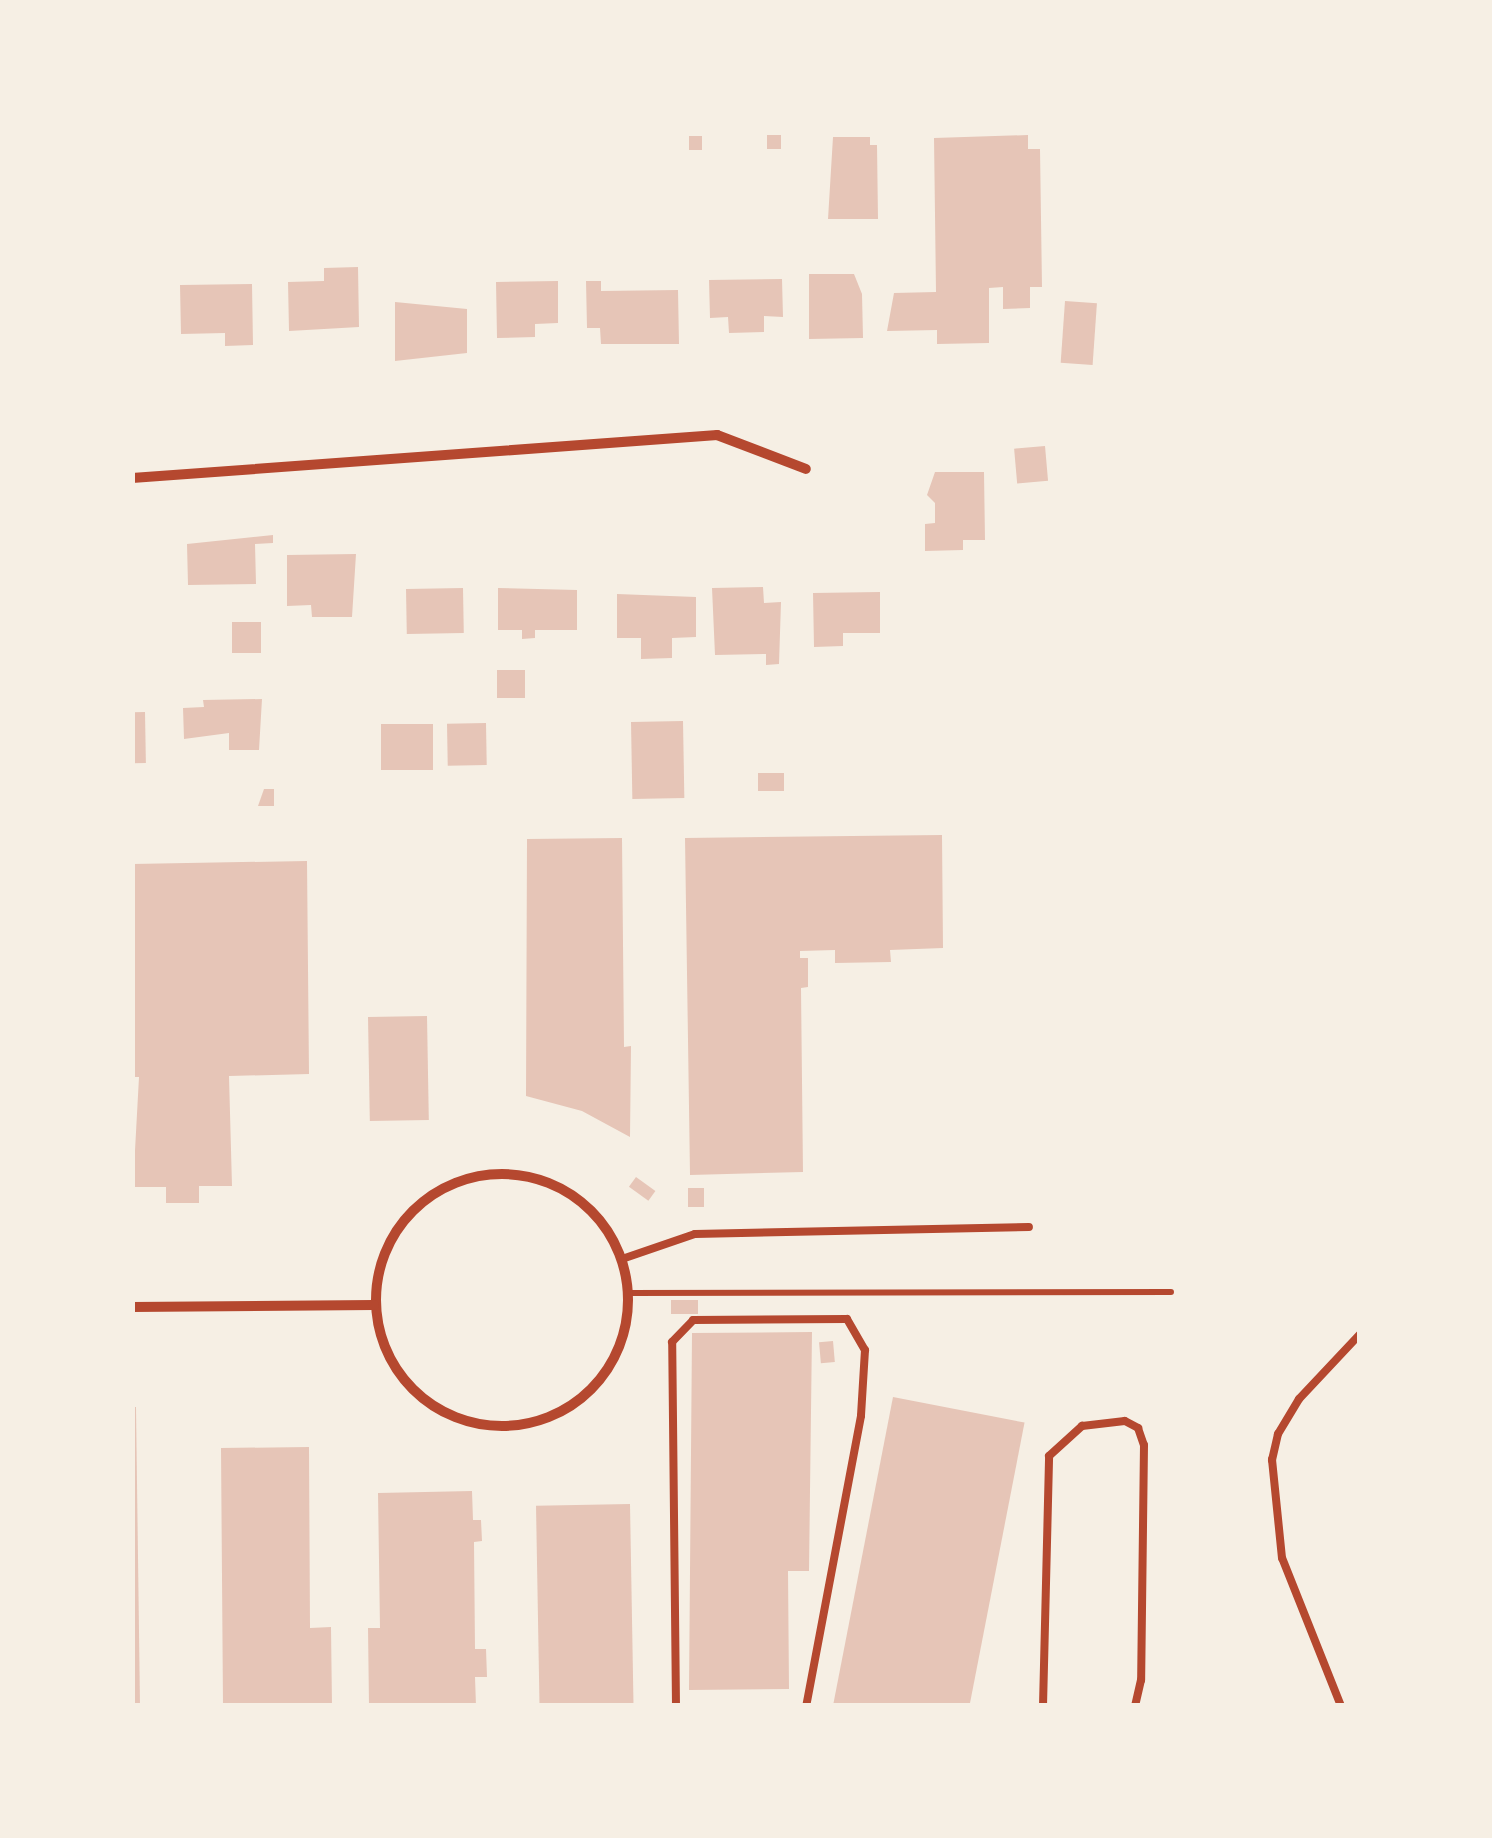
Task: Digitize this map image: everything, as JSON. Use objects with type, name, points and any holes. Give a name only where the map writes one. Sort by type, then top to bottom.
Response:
[{"type":"street","points":[[132,478],[717,435],[806,469]]},
{"type":"street","points":[[503,1172],[560,1186],[601,1220],[622,1258],[630,1292],[625,1333],[610,1369],[584,1398],[545,1420],[498,1428],[452,1418],[414,1393],[382,1346],[374,1305],[385,1247],[413,1207],[452,1182],[503,1172]]},
{"type":"street","points":[[132,1306],[374,1305]]},
{"type":"lane","points":[[622,1258],[695,1234],[1029,1227]]},
{"type":"lane","points":[[676,1706],[672,1342],[693,1320],[847,1319],[865,1350],[861,1416],[806,1706]]},
{"type":"lane","points":[[1342,1706],[1282,1558],[1272,1460],[1278,1434],[1299,1399],[1360,1334]]},
{"type":"lane","points":[[1043,1706],[1049,1456],[1082,1426],[1125,1421],[1138,1428],[1144,1445],[1141,1680],[1135,1706]]},
{"type":"path","points":[[630,1292],[1171,1292]]},
{"type":"building","points":[[767,132],[781,132],[781,149],[767,149]]},
{"type":"building","points":[[1028,135],[1028,149],[1040,149],[1042,287],[1030,287],[1030,308],[1003,309],[1003,287],[989,288],[989,343],[937,344],[937,330],[887,331],[894,293],[936,292],[934,138]]},
{"type":"building","points":[[689,136],[702,136],[702,150],[689,150]]},
{"type":"building","points":[[833,137],[870,137],[870,145],[877,145],[878,219],[828,219]]},
{"type":"building","points":[[358,267],[359,327],[289,331],[288,282],[324,281],[324,268]]},
{"type":"building","points":[[809,274],[854,274],[862,294],[863,338],[809,339]]},
{"type":"building","points":[[782,279],[783,317],[764,316],[764,332],[729,333],[728,317],[710,318],[709,280]]},
{"type":"building","points":[[558,281],[558,323],[535,324],[535,337],[497,338],[496,282]]},
{"type":"building","points":[[586,281],[601,281],[601,291],[678,290],[679,344],[601,344],[600,328],[587,328]]},
{"type":"building","points":[[252,284],[253,345],[225,346],[225,333],[181,334],[180,285]]},
{"type":"building","points":[[1065,301],[1097,303],[1093,365],[1061,363]]},
{"type":"building","points":[[395,302],[467,309],[467,353],[395,361]]},
{"type":"building","points":[[1045,446],[1048,481],[1017,484],[1014,449]]},
{"type":"building","points":[[935,472],[984,472],[985,540],[963,540],[963,550],[925,551],[925,524],[935,523],[935,503],[927,495]]},
{"type":"building","points":[[273,535],[273,543],[255,544],[256,584],[188,585],[187,544]]},
{"type":"building","points":[[356,554],[352,617],[312,617],[311,605],[287,606],[287,555]]},
{"type":"building","points":[[763,587],[764,603],[781,602],[779,664],[766,665],[766,654],[715,655],[712,588]]},
{"type":"building","points":[[463,588],[464,633],[407,634],[406,589]]},
{"type":"building","points":[[498,588],[577,590],[577,630],[535,630],[535,638],[522,639],[522,630],[498,630]]},
{"type":"building","points":[[880,592],[880,633],[843,633],[843,646],[814,647],[813,593]]},
{"type":"building","points":[[617,594],[696,597],[696,637],[672,638],[672,658],[641,659],[641,638],[617,638]]},
{"type":"building","points":[[232,622],[261,622],[261,653],[232,653]]},
{"type":"building","points":[[497,670],[525,670],[525,698],[497,698]]},
{"type":"building","points":[[262,699],[259,750],[229,750],[229,733],[184,739],[183,708],[204,707],[203,700]]},
{"type":"building","points":[[132,712],[145,712],[146,763],[133,763]]},
{"type":"building","points":[[683,721],[684,798],[632,799],[631,722]]},
{"type":"building","points":[[486,723],[487,765],[448,766],[447,724]]},
{"type":"building","points":[[381,724],[433,724],[433,770],[381,770]]},
{"type":"building","points":[[758,773],[784,773],[784,791],[758,791]]},
{"type":"building","points":[[264,789],[274,789],[274,806],[258,806]]},
{"type":"building","points":[[942,835],[943,948],[890,950],[891,962],[835,963],[835,950],[800,951],[800,958],[808,958],[808,987],[801,988],[803,1172],[690,1175],[685,838]]},
{"type":"building","points":[[622,838],[624,1047],[631,1046],[630,1137],[582,1111],[526,1096],[527,839]]},
{"type":"building","points":[[307,861],[309,1074],[229,1076],[232,1186],[199,1186],[199,1203],[166,1203],[166,1187],[133,1187],[139,1077],[132,1077],[132,864]]},
{"type":"building","points":[[427,1016],[429,1120],[370,1121],[368,1017]]},
{"type":"building","points":[[636,1177],[655,1191],[648,1201],[629,1187]]},
{"type":"building","points":[[688,1188],[704,1188],[704,1207],[688,1207]]},
{"type":"building","points":[[671,1300],[698,1300],[698,1314],[671,1314]]},
{"type":"building","points":[[812,1332],[809,1571],[788,1571],[789,1689],[689,1690],[692,1333]]},
{"type":"building","points":[[833,1341],[835,1362],[821,1363],[819,1342]]},
{"type":"building","points":[[893,1397],[1025,1423],[969,1706],[833,1705]]},
{"type":"building","points":[[132,1407],[136,1407],[140,1706],[132,1706]]},
{"type":"building","points":[[309,1447],[310,1628],[331,1627],[332,1706],[223,1706],[221,1448]]},
{"type":"building","points":[[472,1491],[473,1520],[481,1520],[482,1541],[474,1542],[475,1649],[486,1649],[487,1677],[475,1677],[476,1706],[369,1706],[368,1628],[380,1628],[378,1493]]},
{"type":"building","points":[[630,1504],[634,1706],[540,1706],[536,1506]]}]
